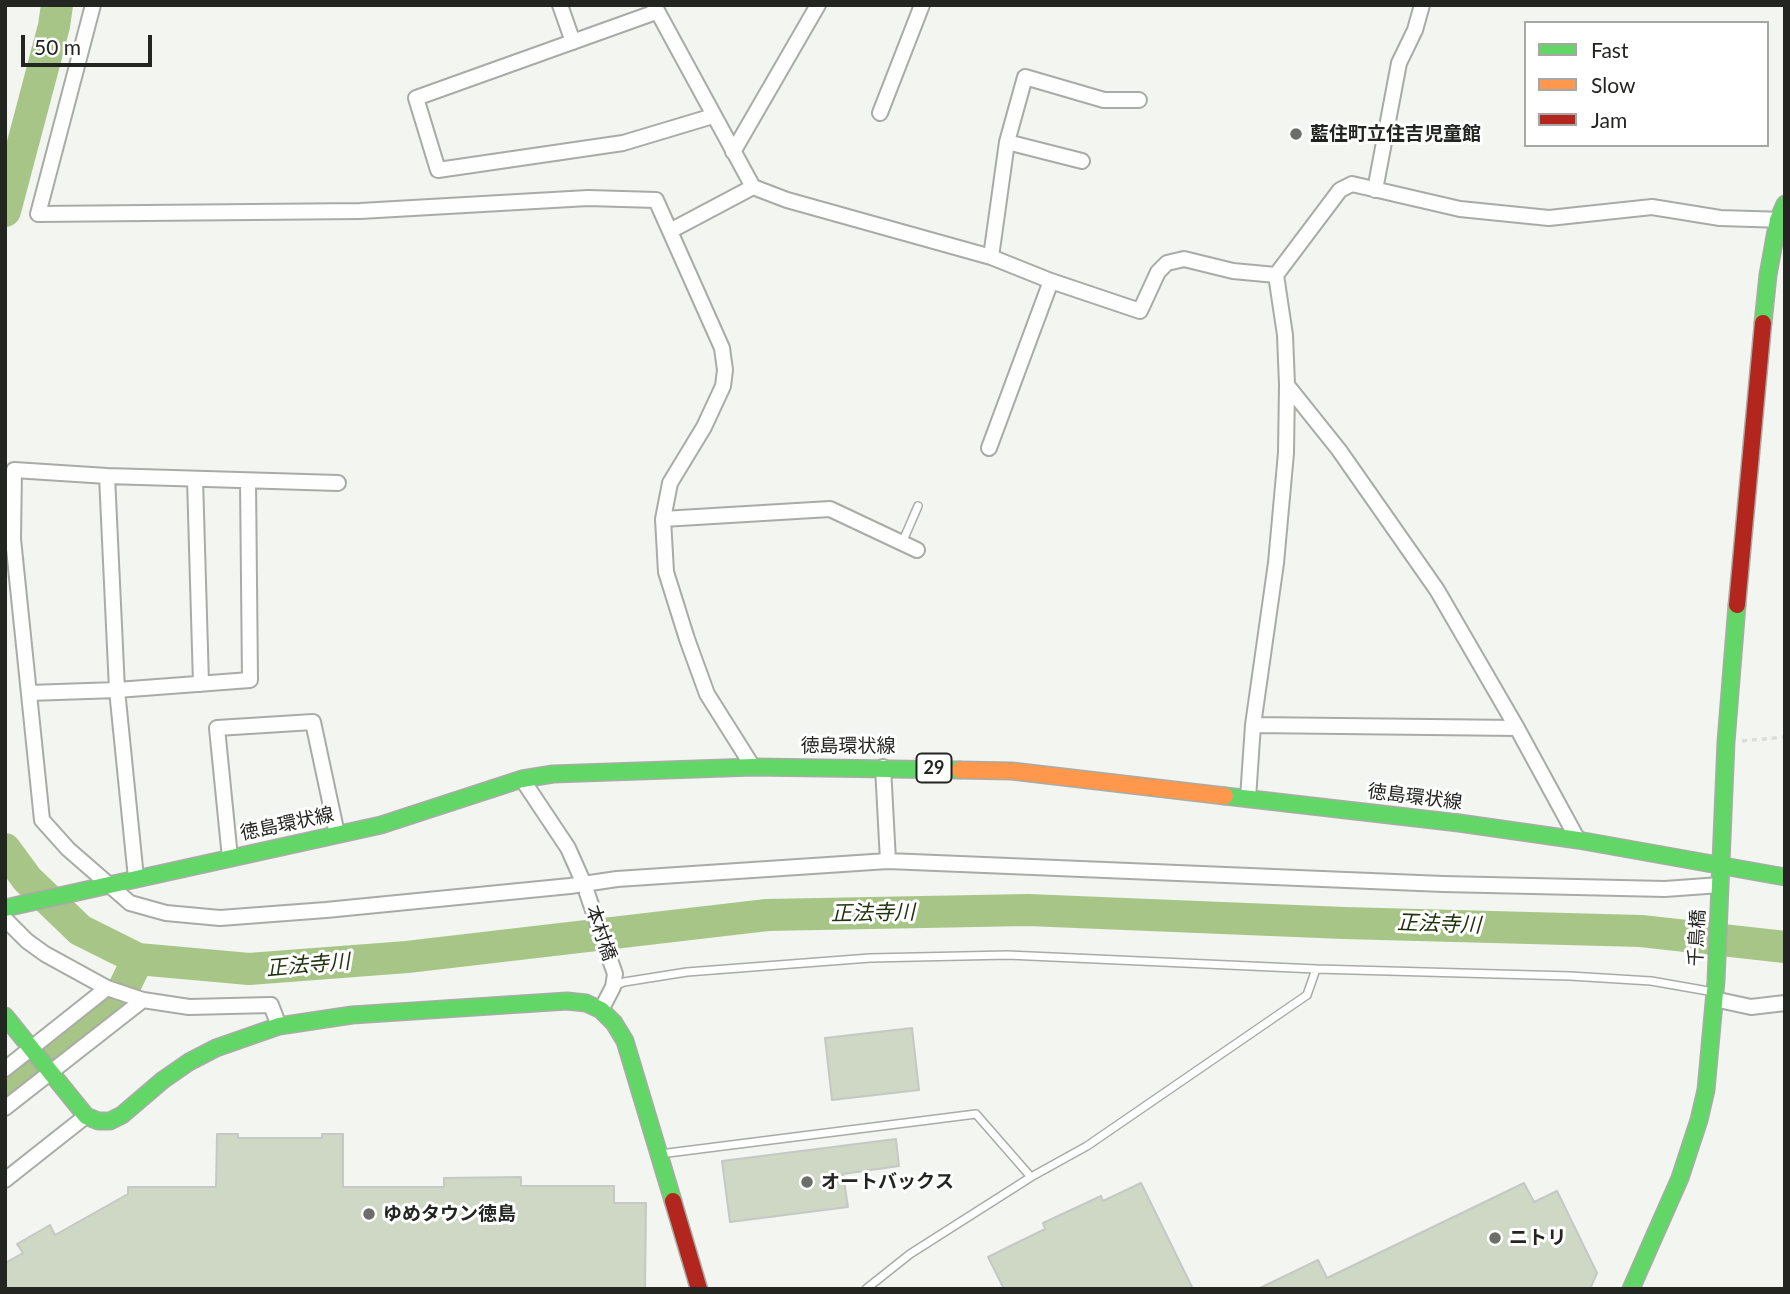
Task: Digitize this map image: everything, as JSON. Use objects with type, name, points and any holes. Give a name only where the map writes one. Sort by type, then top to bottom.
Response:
[{"type":"street","points":[[93,5],[38,214],[360,211],[589,198],[656,200],[722,348],[725,370],[723,386],[704,427],[670,483],[663,519],[666,572],[707,694],[753,767]]},
{"type":"street","points":[[560,5],[573,42]]},
{"type":"street","points":[[733,152],[818,5]]},
{"type":"street","points":[[880,113],[922,5]]},
{"type":"street","points":[[1375,191],[1399,63],[1415,30],[1422,5]]},
{"type":"street","points":[[713,116],[623,142],[438,170],[416,98],[573,42],[655,8],[753,187],[787,200],[991,257],[1051,281],[1140,311],[1158,272],[1167,263],[1184,259],[1233,271],[1276,275]]},
{"type":"street","points":[[991,257],[1007,142],[1025,76],[1104,100],[1139,100]]},
{"type":"street","points":[[1007,142],[1083,161]]},
{"type":"street","points":[[1248,798],[1254,725],[1276,563],[1286,453],[1285,335],[1276,275],[1340,190],[1352,184],[1460,209],[1549,218],[1652,207],[1720,218],[1782,220]]},
{"type":"street","points":[[670,231],[753,187]]},
{"type":"street","name":"千鳥橋","points":[[1631,1289],[1680,1178],[1706,1090],[1715,991],[1726,742],[1766,289],[1785,204]]},
{"type":"street","points":[[989,447],[1051,281]]},
{"type":"street","points":[[1287,385],[1339,450],[1437,590],[1578,840]]},
{"type":"street","points":[[338,483],[107,476],[14,470],[13,539],[42,820],[68,849],[130,903],[166,913],[220,918],[586,888],[617,879],[888,861],[1443,884],[1720,891]]},
{"type":"street","points":[[107,476],[117,690],[135,878]]},
{"type":"street","points":[[195,479],[201,684]]},
{"type":"street","points":[[29,693],[117,690],[250,680],[248,481]]},
{"type":"street","points":[[663,519],[830,509],[917,550]]},
{"type":"street","points":[[230,858],[217,727],[313,722],[337,834]]},
{"type":"street","points":[[1254,725],[1517,728]]},
{"type":"street","name":"徳島環状線","points":[[5,908],[382,825],[522,779],[565,773],[753,767],[1012,771],[1578,840],[1721,868],[1785,877]]},
{"type":"street","points":[[883,767],[888,861]]},
{"type":"street","name":"本村橋","points":[[522,779],[568,848],[586,888],[614,980]]},
{"type":"street","points":[[5,919],[45,954],[110,989],[138,998],[189,1007],[271,1005],[279,1026]]},
{"type":"street","points":[[601,1010],[614,980]]},
{"type":"street","points":[[5,1069],[33,1051],[110,989]]},
{"type":"street","points":[[1715,991],[1751,1007],[1785,1003]]},
{"type":"street","points":[[5,1108],[138,998]]},
{"type":"street","points":[[5,1016],[86,1116],[98,1121],[110,1121],[122,1115],[189,1062],[216,1048],[279,1026],[352,1014],[567,1001],[586,1003],[601,1010],[614,1023],[625,1041],[699,1289]]},
{"type":"street","points":[[5,1180],[86,1116]]},
{"type":"lane","points":[[902,543],[918,506]]},
{"type":"lane","points":[[614,980],[624,982],[687,972],[870,958],[1008,955],[1316,969],[1584,977],[1651,981],[1715,991]]},
{"type":"lane","points":[[866,1289],[910,1254],[1031,1177],[1087,1146],[1307,995],[1316,969]]},
{"type":"lane","points":[[659,1154],[976,1114],[1031,1177]]},
{"type":"path","points":[[1726,742],[1785,737]]},
{"type":"building","points":[[912,1028],[919,1090],[832,1100],[825,1038]]},
{"type":"building","name":"ゆめタウン徳島","points":[[217,1134],[238,1134],[238,1138],[322,1138],[322,1134],[343,1134],[343,1187],[444,1187],[444,1178],[521,1177],[521,1186],[614,1186],[614,1203],[646,1203],[645,1289],[5,1289],[5,1263],[23,1253],[17,1244],[50,1225],[55,1235],[128,1194],[128,1187],[216,1187]]},
{"type":"building","points":[[896,1139],[899,1166],[843,1174],[848,1207],[730,1222],[722,1161]]},
{"type":"building","points":[[1141,1183],[1193,1289],[1004,1289],[988,1257],[1045,1229],[1043,1223],[1101,1196],[1103,1201]]},
{"type":"building","name":"ニトリ","points":[[1524,1183],[1534,1202],[1557,1191],[1597,1273],[1590,1289],[1258,1289],[1318,1260],[1327,1278]]},
{"type":"waterway","name":"正法寺川","points":[[5,211],[54,26],[57,5]]},
{"type":"waterway","name":"正法寺川","points":[[5,849],[27,879],[80,930],[138,959],[249,969],[407,957],[767,915],[1028,910],[1344,923],[1641,931],[1785,947]]},
{"type":"waterway","points":[[5,1088],[115,1006],[138,959]]},
{"type":"traffic: fast","points":[[1763,323],[1778,220],[1785,204]]},
{"type":"traffic: fast","points":[[1631,1289],[1680,1178],[1706,1090],[1716,981],[1726,742],[1737,605]]},
{"type":"traffic: fast","points":[[5,908],[381,825],[522,779],[553,774],[753,767],[960,770]]},
{"type":"traffic: fast","points":[[1225,796],[1459,823],[1578,840],[1785,877]]},
{"type":"traffic: fast","points":[[5,1016],[86,1116],[98,1121],[110,1121],[122,1115],[189,1062],[216,1048],[279,1026],[352,1015],[567,1001],[586,1003],[601,1010],[614,1023],[625,1041],[673,1201]]},
{"type":"traffic: slow","points":[[960,770],[1012,771],[1225,796]]},
{"type":"traffic: jam","points":[[1737,605],[1763,323]]},
{"type":"traffic: jam","points":[[673,1201],[699,1289]]},
{"type":"place","name":"藍住町立住吉児童館","points":[[1296,134]]},
{"type":"place","name":"オートバックス","points":[[807,1182]]},
{"type":"place","name":"ゆめタウン徳島","points":[[369,1214]]},
{"type":"place","name":"ニトリ","points":[[1495,1238]]}]
